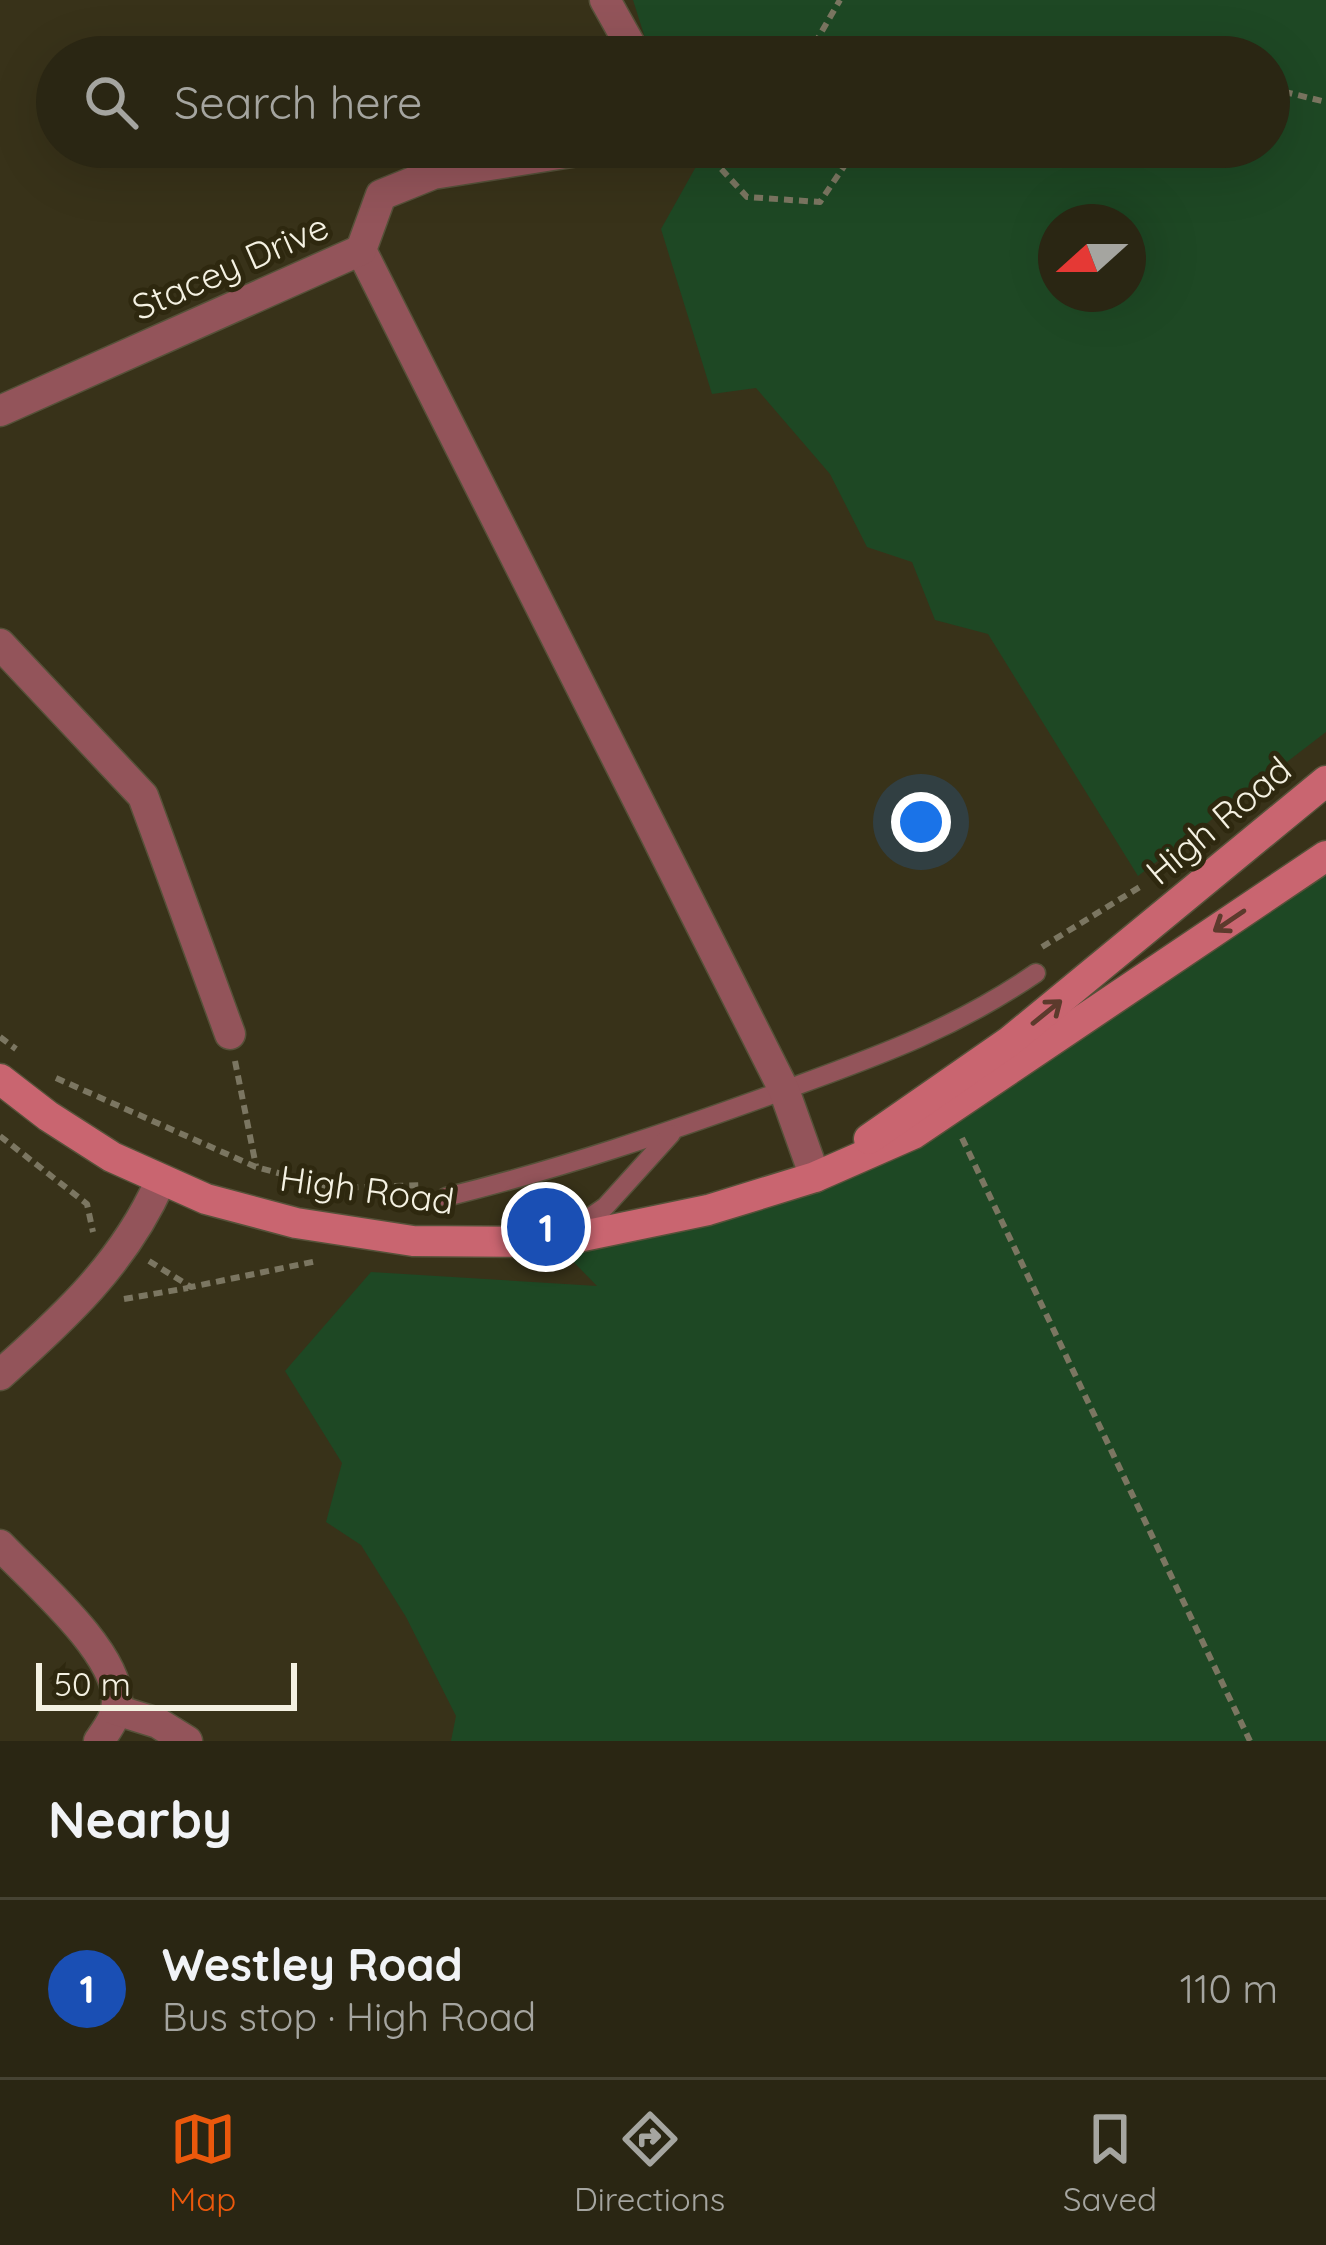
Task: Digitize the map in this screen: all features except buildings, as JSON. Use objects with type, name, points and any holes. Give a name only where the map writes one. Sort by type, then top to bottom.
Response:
[{"type":"main road","name":"High Road","points":[[815,1177],[1010,1042],[1326,782]]},
{"type":"main road","name":"High Road","points":[[0,1079],[78,1137],[160,1182],[228,1205],[329,1229],[412,1241],[554,1242],[708,1210],[815,1177],[913,1134],[1326,856]]},
{"type":"street","points":[[605,0],[626,36]]},
{"type":"street","name":"Stacey Drive","points":[[0,411],[362,250],[381,195],[433,174],[471,168]]},
{"type":"street","points":[[362,250],[784,1090],[815,1177]]},
{"type":"street","points":[[0,644],[142,796],[230,1034]]},
{"type":"street","points":[[0,1376],[95,1287],[126,1247],[160,1182]]},
{"type":"street","points":[[0,1545],[96,1648],[114,1680],[116,1710],[99,1741]]},
{"type":"street","points":[[116,1710],[158,1723],[187,1741]]},
{"type":"lane","points":[[446,1198],[563,1168],[886,1055],[988,1006],[1036,973]]},
{"type":"lane","points":[[554,1242],[605,1208],[674,1130]]},
{"type":"path","points":[[820,36],[841,0]]},
{"type":"path","points":[[1290,93],[1326,102]]},
{"type":"path","points":[[720,168],[747,197],[820,202],[843,168]]},
{"type":"path","points":[[1035,951],[1153,878]]},
{"type":"path","points":[[46,1073],[256,1167],[230,1034]]},
{"type":"path","points":[[0,1037],[30,1061]]},
{"type":"path","points":[[948,1110],[1250,1741]]},
{"type":"path","points":[[0,1136],[87,1204],[94,1228],[88,1244]]},
{"type":"path","points":[[156,1265],[191,1287],[322,1260]]},
{"type":"green space","points":[[633,0],[1326,0],[1326,732],[1138,876],[988,634],[935,620],[912,562],[867,547],[830,474],[756,388],[712,394],[661,229],[695,168],[1290,168],[1290,36],[644,36]]},
{"type":"green space","points":[[1326,856],[1326,1741],[451,1741],[456,1716],[406,1617],[361,1545],[326,1522],[342,1463],[285,1371],[371,1272],[597,1286],[554,1242],[815,1177]]},
{"type":"place","name":"Westley Road","points":[[546,1227]]}]
